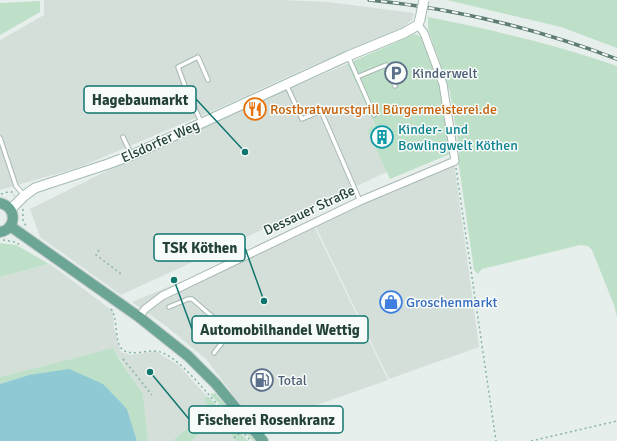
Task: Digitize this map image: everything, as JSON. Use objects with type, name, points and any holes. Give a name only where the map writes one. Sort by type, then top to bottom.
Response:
[{"type":"main road","points":[[0,203],[11,209],[13,218],[7,230],[0,232]]},
{"type":"main road","points":[[10,226],[139,317],[195,362],[216,384],[263,441]]},
{"type":"street","points":[[424,0],[419,22],[444,84],[455,161]]},
{"type":"street","name":"Elsdorfer Weg","points":[[11,209],[24,196],[35,188],[132,155],[348,56],[397,36],[419,22]]},
{"type":"street","name":"Dessauer Straße","points":[[139,317],[145,309],[162,296],[360,201],[455,161]]},
{"type":"lane","points":[[348,56],[374,115]]},
{"type":"lane","points":[[202,122],[186,89],[178,67],[198,57],[208,80]]},
{"type":"lane","points":[[358,77],[386,65],[395,86]]},
{"type":"lane","points":[[286,84],[302,119],[321,111],[360,201]]},
{"type":"lane","points":[[153,104],[186,89]]},
{"type":"lane","points":[[123,137],[132,155]]},
{"type":"lane","points":[[0,138],[16,186],[24,196]]},
{"type":"lane","points":[[168,307],[188,299],[192,299],[229,331],[228,335],[214,352]]},
{"type":"path","points":[[455,161],[496,441]]},
{"type":"path","points":[[0,241],[15,242],[26,248]]},
{"type":"path","points":[[99,250],[96,255],[120,273],[121,276]]},
{"type":"path","points":[[108,306],[114,312],[116,330],[122,350],[130,352],[152,351],[163,353],[189,373],[251,441]]},
{"type":"path","points":[[123,359],[152,395]]},
{"type":"path","points":[[531,441],[617,421]]},
{"type":"path","points":[[234,438],[242,431]]},
{"type":"shaded area","points":[[44,0],[281,0],[328,2],[414,13],[412,20],[402,28],[309,67],[217,109],[80,167],[0,190],[0,40],[44,15]]},
{"type":"shaded area","points":[[347,64],[375,126],[367,130],[387,172],[121,295],[40,237],[30,209],[163,143]]},
{"type":"shaded area","points":[[454,162],[479,347],[389,379],[315,225]]},
{"type":"shaded area","points":[[314,226],[388,380],[257,426],[206,359],[166,326],[132,302]]},
{"type":"shaded area","points":[[50,264],[113,311],[114,328],[121,352],[131,355],[155,351],[178,365],[216,406],[172,441],[148,441],[143,394],[113,348],[0,377],[0,277]]},
{"type":"shaded area","points":[[219,418],[236,441],[191,441]]},
{"type":"green space","points":[[447,0],[617,0],[617,48],[561,27]]},
{"type":"green space","points":[[40,1],[40,12],[0,35],[0,3]]},
{"type":"green space","points":[[428,17],[523,38],[617,66],[617,317],[614,305],[592,250],[588,246],[580,245],[482,269],[478,274],[474,270],[450,92],[428,29]]},
{"type":"green space","points":[[415,34],[422,37],[440,87],[450,154],[390,179],[367,130],[375,125],[347,64]]},
{"type":"green space","points":[[0,243],[16,245],[49,264],[0,277]]},
{"type":"green space","points":[[113,348],[143,394],[148,441],[137,441],[127,409],[29,375],[0,384],[0,377]]},
{"type":"green space","points":[[215,393],[258,441],[253,441],[210,394]]},
{"type":"green space","points":[[208,396],[248,441],[236,441],[219,418],[191,441],[172,441],[212,409],[204,400]]},
{"type":"water","points":[[69,369],[103,384],[127,409],[137,441],[0,441],[0,384],[29,375]]},
{"type":"railway","points":[[369,0],[432,8],[495,21],[557,38],[617,59]]},
{"type":"place","name":"Kinderwelt","points":[[396,73]]},
{"type":"place","name":"Rostbratwurstgrill Bürgermeisterei.de","points":[[255,109]]},
{"type":"place","name":"Kinder- und Bowlingwelt Köthen","points":[[382,137]]},
{"type":"place","name":"Hagebaumarkt","points":[[245,152]]},
{"type":"place","name":"Automobilhandel Wettig","points":[[174,280]]},
{"type":"place","name":"TSK Köthen","points":[[264,301]]},
{"type":"place","name":"Groschenmarkt","points":[[391,302]]},
{"type":"place","name":"Fischerei Rosenkranz","points":[[150,372]]},
{"type":"place","name":"Total","points":[[262,380]]}]
